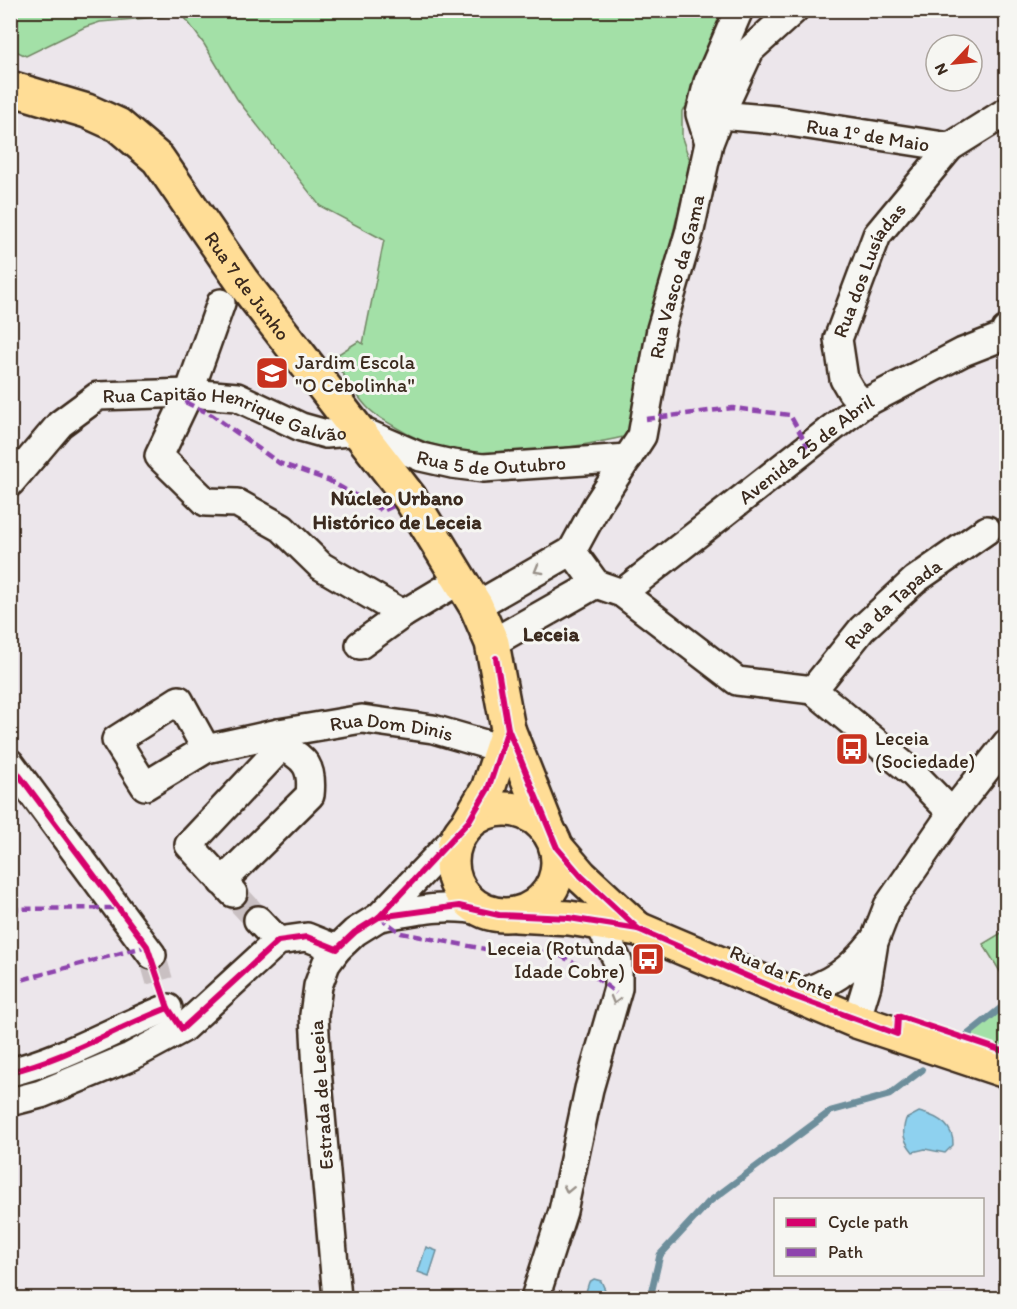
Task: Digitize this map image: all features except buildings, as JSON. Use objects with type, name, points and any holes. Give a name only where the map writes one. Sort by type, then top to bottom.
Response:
[{"type":"main road","name":"Rua 7 de Junho","points":[[10,88],[87,111],[118,125],[158,159],[242,281],[411,498],[468,593],[494,650]]},
{"type":"main road","name":"Estrada de Leceia","points":[[494,650],[505,739],[553,840]]},
{"type":"main road","name":"Estrada de Leceia","points":[[463,828],[488,789],[505,739]]},
{"type":"main road","points":[[503,808],[529,814],[553,840],[558,866],[554,883],[545,897],[532,908],[516,915],[499,915],[482,910],[468,901],[457,887],[452,870],[452,852],[463,828],[485,811],[503,808]]},
{"type":"main road","name":"Rua da Fonte","points":[[553,840],[581,876],[647,933]]},
{"type":"main road","name":"Rua da Fonte","points":[[516,915],[569,918],[647,933],[856,1021],[1006,1071]]},
{"type":"street","points":[[709,143],[700,114],[708,82],[739,10]]},
{"type":"street","name":"Rua Vasco da Gama","points":[[572,551],[597,505],[642,436],[661,328],[690,230],[709,143],[720,115],[750,50],[794,10]]},
{"type":"street","name":"Rua 1º de Maio","points":[[720,115],[776,120],[950,147],[1002,122]]},
{"type":"street","name":"Rua dos Lusíadas","points":[[863,404],[851,392],[844,379],[838,339],[877,235],[950,147]]},
{"type":"street","points":[[221,303],[189,393],[159,456],[206,502],[237,503],[282,528],[321,566],[403,614]]},
{"type":"street","name":"Avenida 25 de Abril","points":[[621,593],[863,404],[963,352],[1006,334]]},
{"type":"street","name":"Rua Capitão Henrique Galvão","points":[[10,483],[60,424],[98,396],[189,393],[237,397],[301,427],[326,434],[361,431]]},
{"type":"street","name":"Rua 5 de Outubro","points":[[361,431],[422,457],[483,468],[628,458]]},
{"type":"street","name":"Rua da Tapada","points":[[813,690],[862,628],[915,580],[987,530]]},
{"type":"street","points":[[360,645],[403,614],[468,593],[572,551],[596,584],[621,593],[737,681],[813,690],[913,773],[952,813]]},
{"type":"street","points":[[494,650],[596,584]]},
{"type":"street","name":"Rua Dom Dinis","points":[[206,749],[280,740],[362,719],[505,739]]},
{"type":"street","points":[[280,740],[299,755],[312,776],[310,795],[228,888],[189,845],[280,740]]},
{"type":"street","points":[[793,996],[835,980],[856,962],[876,936],[900,888],[952,813],[1006,744]]},
{"type":"street","points":[[10,763],[152,955]]},
{"type":"street","name":"Estrada de Leceia","points":[[337,1299],[314,1015],[318,986],[326,964],[337,949],[355,932],[379,917],[463,828]]},
{"type":"street","name":"Estrada de Leceia","points":[[379,917],[442,906],[482,910]]},
{"type":"street","points":[[258,920],[278,941]]},
{"type":"street","points":[[535,1299],[563,1211],[589,1089],[618,988],[618,962],[600,925]]},
{"type":"street","points":[[856,1021],[867,985],[876,936]]},
{"type":"street","points":[[10,1072],[62,1054],[130,1023],[171,1010],[278,941],[307,937],[337,949]]},
{"type":"street","points":[[10,1102],[41,1094],[130,1057],[171,1010]]},
{"type":"green space","points":[[11,11],[736,11],[698,95],[682,111],[682,138],[690,161],[642,365],[642,385],[632,406],[629,436],[541,451],[481,453],[452,449],[423,441],[377,416],[358,396],[332,358],[359,341],[363,344],[384,240],[320,206],[237,99],[204,44],[183,15],[100,22],[26,56],[16,51],[11,52]]},
{"type":"green space","points":[[1006,930],[1006,981],[983,944]]},
{"type":"green space","points":[[1006,1008],[1006,1061],[949,1044]]},
{"type":"water","points":[[919,1112],[943,1122],[951,1132],[953,1145],[945,1153],[925,1149],[913,1152],[907,1144],[904,1137],[906,1119]]},
{"type":"water","points":[[426,1247],[437,1251],[429,1276],[418,1272]]},
{"type":"water","points":[[594,1279],[601,1281],[606,1292],[601,1298],[584,1298],[589,1282]]},
{"type":"waterway","points":[[966,1036],[1006,1004]]},
{"type":"waterway","points":[[650,1298],[660,1255],[709,1202],[831,1111],[889,1095],[922,1070]]},
{"type":"tunnel","points":[[233,893],[258,920]]},
{"type":"tunnel","points":[[152,955],[163,993]]},
{"type":"marked path","points":[[185,402],[212,415],[279,463],[328,480],[383,511],[410,498]]},
{"type":"marked path","points":[[646,419],[733,408],[790,415],[808,447]]},
{"type":"marked path","points":[[10,909],[116,908]]},
{"type":"marked path","points":[[379,917],[401,933],[506,953],[552,951],[585,969],[616,993]]},
{"type":"marked path","points":[[10,983],[147,946]]},
{"type":"cycle path","points":[[496,658],[508,729],[557,848],[581,876],[638,929]]},
{"type":"cycle path","points":[[10,763],[147,946],[168,1008],[182,1029],[278,941],[307,937],[337,949],[355,932],[379,917],[469,821],[488,789],[508,729]]},
{"type":"cycle path","points":[[379,917],[459,906],[499,915],[569,918],[638,929],[793,996],[897,1034],[898,1016],[1006,1052]]},
{"type":"cycle path","points":[[10,1072],[51,1059],[168,1008]]},
{"type":"place","name":"Jardim Escola \"O Cebolinha\"","points":[[272,373]]},
{"type":"place","name":"Leceia (Sociedade)","points":[[852,749]]},
{"type":"place","name":"Leceia (Rotunda Idade Cobre)","points":[[648,959]]},
{"type":"district","name":"Núcleo Urbano Histórico de Leceia","points":[[397,510]]},
{"type":"district","name":"Leceia","points":[[551,634]]}]
